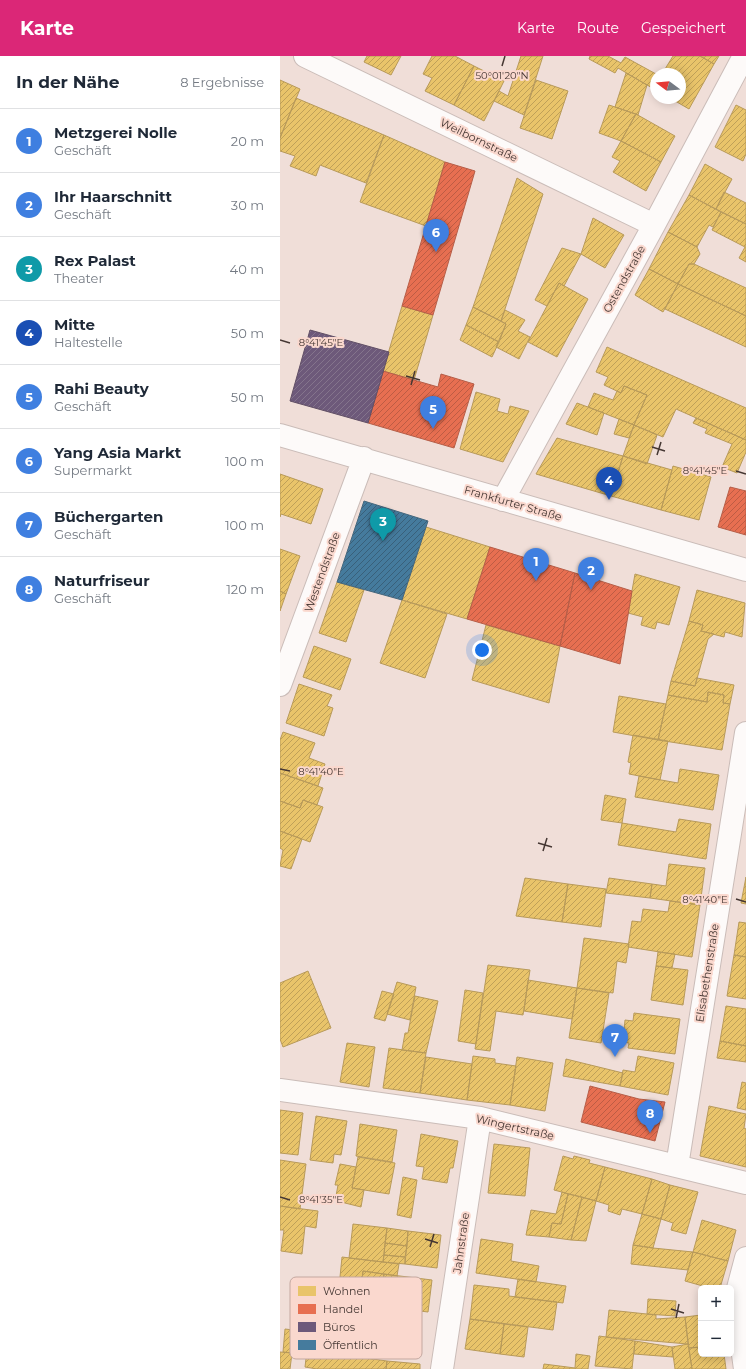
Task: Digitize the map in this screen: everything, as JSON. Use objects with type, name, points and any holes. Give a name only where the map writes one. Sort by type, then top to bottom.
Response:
[{"type":"street","name":"Weilbornstraße","points":[[305,56],[654,224]]},
{"type":"street","name":"Ostendstraße","points":[[502,500],[654,224],[744,56]]},
{"type":"street","name":"Frankfurter Straße","points":[[280,435],[364,458],[502,500],[746,570]]},
{"type":"street","name":"Westendstraße","points":[[280,685],[364,458]]},
{"type":"street","name":"Elisabethenstraße","points":[[677,1166],[746,733]]},
{"type":"street","name":"Wingertstraße","points":[[280,1090],[480,1118],[746,1183]]},
{"type":"street","name":"Jahnstraße","points":[[442,1369],[480,1118]]},
{"type":"street","points":[[745,1369],[737,1311],[737,1298],[746,1258]]},
{"type":"building: Wohnen","points":[[367,56],[401,56],[391,75],[364,62]]},
{"type":"building: Wohnen","points":[[432,56],[455,56],[474,66],[454,105],[425,91],[432,78],[423,74]]},
{"type":"building: Wohnen","points":[[521,56],[543,56],[524,115],[494,101],[499,91],[508,96]]},
{"type":"building: Wohnen","points":[[590,56],[608,56],[621,63],[625,57],[650,71],[650,87],[618,68],[615,73],[589,59]]},
{"type":"building: Wohnen","points":[[673,56],[700,56],[714,64],[689,109],[680,104],[686,104],[686,68],[666,68]]},
{"type":"building: Wohnen","points":[[700,56],[719,56],[714,64]]},
{"type":"building: Wohnen","points":[[474,66],[504,81],[484,121],[454,105]]},
{"type":"building: Wohnen","points":[[626,73],[647,85],[638,115],[615,107]]},
{"type":"building: Wohnen","points":[[280,80],[300,89],[280,138]]},
{"type":"building: Wohnen","points":[[536,80],[568,91],[552,139],[520,128]]},
{"type":"building: Wohnen","points":[[296,98],[384,135],[366,183],[320,165],[316,176],[290,166],[295,156],[280,151],[280,138]]},
{"type":"building: Wohnen","points":[[609,105],[636,114],[621,141],[599,133]]},
{"type":"building: Wohnen","points":[[736,105],[746,110],[746,154],[743,161],[715,147]]},
{"type":"building: Wohnen","points":[[636,114],[675,136],[661,162],[621,141]]},
{"type":"building: Wohnen","points":[[384,135],[445,162],[426,226],[360,202]]},
{"type":"building: Wohnen","points":[[621,141],[661,162],[646,191],[613,172],[620,161],[612,157]]},
{"type":"building: Wohnen","points":[[705,164],[732,179],[716,209],[689,195]]},
{"type":"building: Wohnen","points":[[517,178],[543,194],[501,321],[473,307]]},
{"type":"building: Wohnen","points":[[724,192],[746,203],[746,224],[716,209]]},
{"type":"building: Wohnen","points":[[689,195],[721,212],[713,227],[709,225],[697,247],[668,232]]},
{"type":"building: Wohnen","points":[[721,212],[746,224],[746,262],[739,258],[745,247],[712,230]]},
{"type":"building: Wohnen","points":[[593,218],[624,235],[605,268],[581,254]]},
{"type":"building: Wohnen","points":[[668,232],[697,247],[700,254],[694,264],[689,264],[678,284],[649,269]]},
{"type":"building: Wohnen","points":[[562,248],[581,254],[564,286],[559,283],[547,306],[535,300]]},
{"type":"building: Wohnen","points":[[689,264],[694,264],[746,288],[746,316],[678,284]]},
{"type":"building: Wohnen","points":[[649,269],[678,284],[663,312],[635,295]]},
{"type":"building: Wohnen","points":[[559,283],[588,299],[557,357],[528,342]]},
{"type":"building: Wohnen","points":[[678,284],[746,316],[746,347],[665,309]]},
{"type":"building: Wohnen","points":[[402,306],[433,315],[414,380],[383,371]]},
{"type":"building: Wohnen","points":[[473,307],[506,324],[499,342],[466,325]]},
{"type":"building: Wohnen","points":[[505,310],[525,320],[518,331],[530,337],[519,359],[496,347],[506,324],[501,321]]},
{"type":"building: Wohnen","points":[[466,325],[499,342],[492,357],[460,340]]},
{"type":"building: Wohnen","points":[[607,347],[746,408],[746,440],[676,409],[663,437],[634,425],[647,395],[624,386],[621,393],[604,385],[608,377],[596,372]]},
{"type":"building: Wohnen","points":[[624,386],[647,395],[634,425],[588,407],[594,393],[613,400],[617,391],[621,393]]},
{"type":"building: Wohnen","points":[[476,392],[500,399],[497,411],[508,414],[510,406],[529,411],[503,462],[460,449]]},
{"type":"building: Wohnen","points":[[577,403],[604,413],[597,435],[566,424]]},
{"type":"building: Wohnen","points":[[696,418],[746,440],[746,452],[737,473],[722,467],[732,444],[705,433],[707,429],[693,423]]},
{"type":"building: Wohnen","points":[[619,419],[634,425],[629,438],[614,434]]},
{"type":"building: Wohnen","points":[[634,425],[657,435],[647,464],[623,456]]},
{"type":"building: Wohnen","points":[[557,438],[623,456],[611,496],[536,474]]},
{"type":"building: Wohnen","points":[[623,456],[672,470],[661,510],[611,496]]},
{"type":"building: Wohnen","points":[[673,466],[711,477],[699,520],[661,510]]},
{"type":"building: Wohnen","points":[[280,474],[323,489],[311,524],[281,514],[280,517]]},
{"type":"building: Wohnen","points":[[426,527],[490,547],[467,619],[402,600]]},
{"type":"building: Wohnen","points":[[280,549],[300,556],[286,594],[280,591]]},
{"type":"building: Wohnen","points":[[635,574],[680,587],[669,625],[657,622],[655,629],[641,625],[643,617],[628,613]]},
{"type":"building: Wohnen","points":[[337,582],[364,590],[346,642],[319,633]]},
{"type":"building: Wohnen","points":[[697,590],[745,603],[742,637],[725,632],[724,637],[701,631],[703,625],[689,621]]},
{"type":"building: Wohnen","points":[[280,591],[286,594],[280,611]]},
{"type":"building: Wohnen","points":[[402,600],[447,614],[425,678],[380,663]]},
{"type":"building: Wohnen","points":[[689,621],[703,625],[701,631],[714,634],[708,639],[695,686],[671,681]]},
{"type":"building: Wohnen","points":[[486,625],[560,646],[549,703],[472,680]]},
{"type":"building: Wohnen","points":[[314,646],[351,659],[340,690],[303,677]]},
{"type":"building: Wohnen","points":[[697,678],[734,685],[730,704],[723,703],[724,695],[708,692],[707,702],[668,695],[671,681],[695,686]]},
{"type":"building: Wohnen","points":[[299,684],[332,695],[327,706],[333,708],[324,736],[286,723]]},
{"type":"building: Wohnen","points":[[708,692],[724,695],[723,703],[730,704],[722,750],[658,740],[668,695],[707,702]]},
{"type":"building: Wohnen","points":[[619,696],[666,704],[658,740],[613,732]]},
{"type":"building: Wohnen","points":[[283,732],[315,743],[309,758],[325,764],[318,786],[280,773],[280,740]]},
{"type":"building: Wohnen","points":[[633,735],[668,741],[660,780],[629,774],[631,763],[628,762]]},
{"type":"building: Wohnen","points":[[680,769],[719,775],[713,810],[635,797],[639,776],[678,783]]},
{"type":"building: Wohnen","points":[[280,773],[323,788],[317,805],[303,800],[300,808],[280,801]]},
{"type":"building: Wohnen","points":[[605,795],[626,799],[622,823],[601,820]]},
{"type":"building: Wohnen","points":[[303,800],[323,807],[310,842],[280,831],[280,801],[300,808]]},
{"type":"building: Wohnen","points":[[679,819],[711,824],[706,859],[618,845],[622,823],[676,832]]},
{"type":"building: Wohnen","points":[[280,831],[302,839],[291,869],[280,866],[283,850],[280,848]]},
{"type":"building: Wohnen","points":[[669,864],[705,868],[700,905],[650,898],[652,884],[666,886]]},
{"type":"building: Wohnen","points":[[746,877],[746,904],[741,903]]},
{"type":"building: Wohnen","points":[[525,878],[568,884],[562,922],[516,916]]},
{"type":"building: Wohnen","points":[[609,878],[652,884],[650,898],[606,893]]},
{"type":"building: Wohnen","points":[[568,884],[606,889],[601,927],[562,922]]},
{"type":"building: Wohnen","points":[[670,901],[700,905],[692,957],[628,947],[632,921],[641,922],[643,909],[668,912]]},
{"type":"building: Wohnen","points":[[739,922],[746,923],[746,957],[734,955]]},
{"type":"building: Wohnen","points":[[584,938],[629,944],[626,963],[617,961],[613,993],[577,988]]},
{"type":"building: Wohnen","points":[[658,952],[675,954],[672,968],[656,966]]},
{"type":"building: Wohnen","points":[[734,955],[746,957],[746,999],[727,996]]},
{"type":"building: Wohnen","points":[[488,965],[530,970],[523,1015],[496,1011],[490,1051],[475,1049]]},
{"type":"building: Wohnen","points":[[656,966],[688,970],[683,1005],[651,1000]]},
{"type":"building: Wohnen","points":[[308,971],[331,1028],[283,1047],[280,1039],[280,983]]},
{"type":"building: Wohnen","points":[[528,980],[577,988],[572,1019],[524,1011]]},
{"type":"building: Wohnen","points":[[397,982],[416,987],[410,1020],[387,1014]]},
{"type":"building: Wohnen","points":[[577,988],[609,993],[601,1043],[569,1038]]},
{"type":"building: Wohnen","points":[[465,990],[483,993],[476,1044],[458,1041]]},
{"type":"building: Wohnen","points":[[382,991],[394,994],[385,1021],[374,1018]]},
{"type":"building: Wohnen","points":[[415,996],[438,1001],[426,1053],[402,1050],[405,1033],[408,1033]]},
{"type":"building: Wohnen","points":[[726,1006],[746,1009],[746,1046],[720,1041]]},
{"type":"building: Wohnen","points":[[634,1013],[680,1019],[675,1054],[628,1048],[629,1043],[623,1042],[625,1020],[633,1021]]},
{"type":"building: Wohnen","points":[[720,1041],[746,1046],[746,1062],[717,1058]]},
{"type":"building: Wohnen","points":[[347,1043],[375,1047],[369,1087],[340,1082]]},
{"type":"building: Wohnen","points":[[389,1048],[426,1053],[420,1093],[383,1088]]},
{"type":"building: Wohnen","points":[[473,1056],[495,1059],[495,1063],[516,1066],[510,1105],[467,1100]]},
{"type":"building: Wohnen","points":[[638,1056],[674,1063],[668,1095],[620,1086],[623,1070],[635,1072]]},
{"type":"building: Wohnen","points":[[426,1057],[472,1064],[467,1100],[420,1093]]},
{"type":"building: Wohnen","points":[[517,1057],[553,1063],[545,1111],[510,1105]]},
{"type":"building: Wohnen","points":[[566,1059],[623,1073],[620,1086],[563,1076]]},
{"type":"building: Wohnen","points":[[742,1082],[746,1083],[746,1110],[737,1108]]},
{"type":"building: Wohnen","points":[[709,1106],[746,1114],[744,1128],[746,1129],[746,1167],[700,1156]]},
{"type":"building: Wohnen","points":[[280,1110],[303,1113],[298,1155],[280,1153]]},
{"type":"building: Wohnen","points":[[316,1116],[347,1121],[341,1155],[334,1154],[333,1163],[310,1160]]},
{"type":"building: Wohnen","points":[[360,1124],[397,1130],[392,1162],[356,1156]]},
{"type":"building: Wohnen","points":[[421,1134],[458,1141],[453,1168],[450,1168],[447,1183],[422,1179],[424,1167],[416,1166]]},
{"type":"building: Wohnen","points":[[494,1144],[530,1148],[525,1196],[488,1193]]},
{"type":"building: Wohnen","points":[[563,1156],[573,1159],[574,1156],[590,1160],[589,1163],[605,1167],[596,1201],[554,1190]]},
{"type":"building: Wohnen","points":[[358,1157],[395,1163],[389,1194],[352,1188]]},
{"type":"building: Wohnen","points":[[280,1160],[306,1164],[300,1209],[280,1206]]},
{"type":"building: Wohnen","points":[[340,1164],[356,1167],[352,1188],[364,1190],[361,1207],[341,1202],[342,1197],[336,1196],[338,1185],[335,1185]]},
{"type":"building: Wohnen","points":[[605,1167],[652,1179],[642,1214],[622,1209],[620,1215],[608,1211],[609,1205],[596,1201]]},
{"type":"building: Wohnen","points":[[403,1177],[417,1180],[411,1218],[397,1215]]},
{"type":"building: Wohnen","points":[[652,1179],[670,1185],[661,1219],[642,1214]]},
{"type":"building: Wohnen","points":[[670,1185],[698,1192],[686,1234],[671,1230],[673,1223],[661,1219]]},
{"type":"building: Wohnen","points":[[562,1192],[568,1194],[561,1224],[552,1223],[549,1237],[526,1235],[531,1210],[556,1214]]},
{"type":"building: Wohnen","points":[[568,1194],[582,1197],[571,1240],[549,1237],[552,1223],[561,1224]]},
{"type":"building: Wohnen","points":[[582,1197],[596,1201],[586,1241],[571,1240]]},
{"type":"building: Wohnen","points":[[280,1206],[318,1211],[316,1228],[305,1226],[302,1254],[281,1251],[284,1230],[280,1230]]},
{"type":"building: Wohnen","points":[[642,1214],[661,1219],[653,1248],[633,1245]]},
{"type":"building: Wohnen","points":[[702,1220],[736,1230],[728,1261],[693,1252]]},
{"type":"building: Wohnen","points":[[353,1224],[387,1228],[383,1262],[349,1258]]},
{"type":"building: Wohnen","points":[[387,1228],[408,1231],[407,1246],[385,1243]]},
{"type":"building: Wohnen","points":[[408,1231],[441,1235],[437,1268],[405,1264]]},
{"type":"building: Wohnen","points":[[481,1239],[513,1244],[511,1261],[539,1266],[536,1282],[476,1273]]},
{"type":"building: Wohnen","points":[[385,1243],[407,1246],[405,1257],[384,1255]]},
{"type":"building: Wohnen","points":[[633,1245],[693,1252],[688,1270],[631,1264]]},
{"type":"building: Wohnen","points":[[693,1252],[728,1261],[721,1285],[699,1285],[685,1281]]},
{"type":"building: Wohnen","points":[[384,1255],[405,1257],[405,1264],[383,1262]]},
{"type":"building: Wohnen","points":[[342,1257],[399,1264],[397,1276],[363,1271],[362,1277],[340,1277]]},
{"type":"building: Wohnen","points":[[363,1271],[384,1274],[384,1277],[362,1277]]},
{"type":"building: Wohnen","points":[[384,1274],[408,1277],[384,1277]]},
{"type":"building: Wohnen","points":[[422,1279],[432,1280],[428,1312],[422,1311]]},
{"type":"building: Wohnen","points":[[518,1279],[566,1286],[563,1303],[515,1297]]},
{"type":"building: Wohnen","points":[[474,1285],[509,1289],[509,1296],[557,1302],[553,1330],[470,1319]]},
{"type":"building: Wohnen","points":[[648,1299],[676,1301],[675,1316],[647,1314]]},
{"type":"building: Wohnen","points":[[609,1310],[656,1315],[656,1319],[685,1317],[688,1344],[606,1337]]},
{"type":"building: Wohnen","points":[[698,1315],[698,1347],[689,1348],[685,1317]]},
{"type":"building: Wohnen","points":[[470,1319],[504,1324],[500,1354],[465,1349]]},
{"type":"building: Wohnen","points":[[504,1324],[528,1327],[524,1357],[500,1354]]},
{"type":"building: Wohnen","points":[[285,1329],[290,1330],[290,1353],[283,1352]]},
{"type":"building: Wohnen","points":[[599,1336],[635,1341],[632,1369],[595,1366]]},
{"type":"building: Wohnen","points":[[635,1341],[672,1347],[673,1357],[634,1354]]},
{"type":"building: Wohnen","points":[[688,1344],[692,1369],[675,1369],[672,1347]]},
{"type":"building: Wohnen","points":[[698,1347],[698,1357],[724,1357],[726,1369],[692,1369],[689,1348]]},
{"type":"building: Wohnen","points":[[280,1352],[290,1353],[290,1359],[291,1359],[290,1369],[280,1369]]},
{"type":"building: Wohnen","points":[[576,1354],[590,1356],[588,1369],[543,1369],[544,1364],[575,1368]]},
{"type":"building: Wohnen","points":[[306,1359],[372,1359],[387,1361],[386,1369],[317,1369],[305,1367]]},
{"type":"building: Wohnen","points":[[387,1361],[420,1364],[420,1369],[386,1369]]},
{"type":"building: Handel","points":[[445,162],[475,171],[433,315],[402,306]]},
{"type":"building: Handel","points":[[383,371],[438,387],[441,374],[474,384],[454,448],[368,423]]},
{"type":"building: Handel","points":[[730,487],[746,491],[746,535],[718,527]]},
{"type":"building: Handel","points":[[490,547],[575,573],[560,646],[467,619]]},
{"type":"building: Handel","points":[[575,573],[632,591],[620,664],[560,646]]},
{"type":"building: Handel","points":[[590,1086],[639,1099],[665,1102],[655,1141],[581,1122]]},
{"type":"building: Büros","points":[[310,330],[389,352],[368,423],[290,401]]},
{"type":"building: Öffentlich","points":[[364,501],[428,521],[402,600],[337,582]]},
{"type":"place","name":"Yang Asia Markt","points":[[436,252]]},
{"type":"place","name":"Rahi Beauty","points":[[433,429]]},
{"type":"place","name":"Mitte","points":[[609,500]]},
{"type":"place","name":"Rex Palast","points":[[383,541]]},
{"type":"place","name":"Metzgerei Nolle","points":[[536,581]]},
{"type":"place","name":"Ihr Haarschnitt","points":[[591,590]]},
{"type":"place","name":"Büchergarten","points":[[615,1057]]},
{"type":"place","name":"Naturfriseur","points":[[650,1133]]}]
